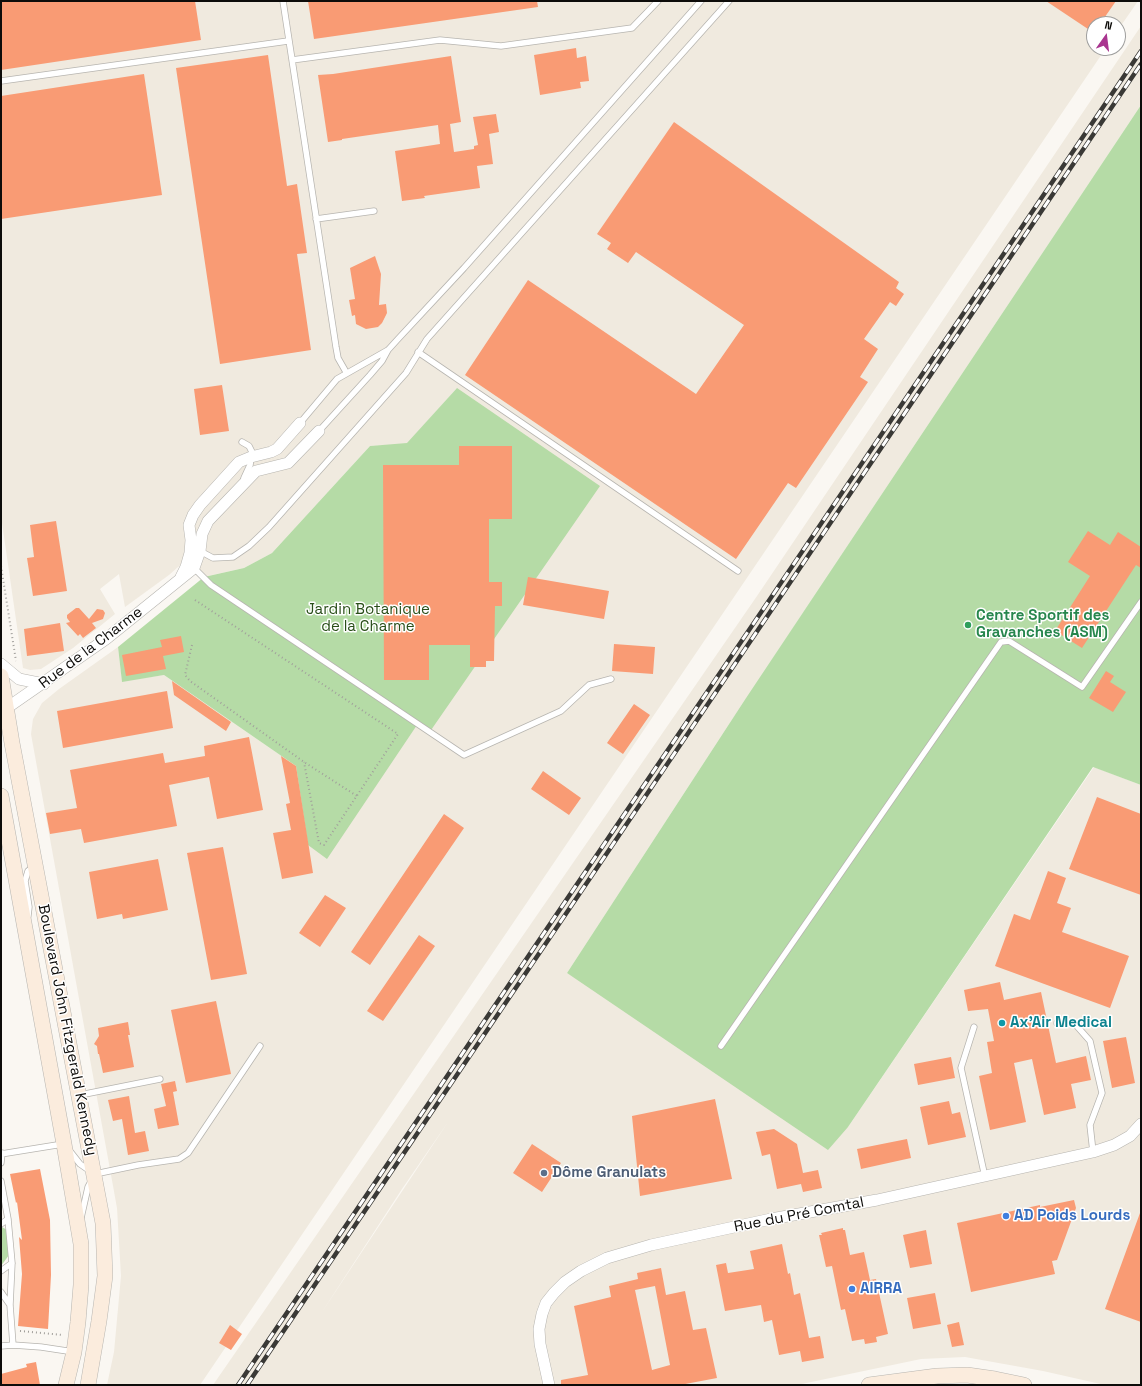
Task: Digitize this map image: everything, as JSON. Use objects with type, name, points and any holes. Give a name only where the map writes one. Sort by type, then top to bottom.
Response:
[{"type":"main road","name":"Boulevard John Fitzgerald Kennedy","points":[[1,676],[4,711],[36,865],[103,1223],[105,1276],[88,1385]]},
{"type":"main road","name":"Boulevard John Fitzgerald Kennedy","points":[[1,796],[81,1244],[81,1285],[76,1336],[74,1352],[66,1385]]},
{"type":"main road","points":[[869,1385],[937,1376],[966,1375],[1024,1385]]},
{"type":"street","name":"Rue de la Charme","points":[[180,579],[186,567],[190,552],[191,540],[189,525],[193,515],[200,505],[238,462],[277,449],[300,423]]},
{"type":"street","points":[[194,568],[200,551],[202,534],[208,521],[256,471],[288,464],[318,431]]},
{"type":"street","name":"Rue de la Charme","points":[[4,711],[106,639],[194,568]]},
{"type":"street","points":[[1,664],[19,679],[44,684]]},
{"type":"street","name":"Rue du Pré Comtal","points":[[548,1385],[540,1344],[539,1329],[546,1304],[565,1282],[581,1271],[607,1258],[651,1245],[756,1222],[877,1200],[1093,1152],[1114,1145],[1130,1136],[1141,1124]]},
{"type":"lane","points":[[283,1],[336,347],[338,358],[346,372]]},
{"type":"lane","points":[[292,60],[440,40],[501,46],[632,28],[658,1]]},
{"type":"lane","points":[[318,431],[370,375],[382,361],[388,350],[464,268],[701,1]]},
{"type":"lane","points":[[200,551],[213,558],[233,556],[249,546],[269,526],[406,373],[427,339],[729,1]]},
{"type":"lane","points":[[1,81],[288,40]]},
{"type":"lane","points":[[316,219],[374,211]]},
{"type":"lane","points":[[300,423],[337,379],[346,372],[388,350]]},
{"type":"lane","points":[[418,352],[738,571]]},
{"type":"lane","points":[[241,486],[250,465],[252,452],[249,446],[242,442]]},
{"type":"lane","points":[[194,568],[211,585],[464,755],[561,711],[589,685],[611,679]]},
{"type":"lane","points":[[721,1046],[1001,642],[1009,641],[1082,687],[1141,602]]},
{"type":"lane","points":[[24,923],[29,907],[25,881],[28,871],[36,865]]},
{"type":"lane","points":[[1057,1024],[1075,1024],[1090,1041],[1102,1093],[1090,1125],[1093,1152]]},
{"type":"lane","points":[[974,1027],[961,1068],[985,1177]]},
{"type":"lane","points":[[1,1163],[2,1154],[64,1144],[80,1164],[95,1174],[180,1159],[188,1153],[260,1046]]},
{"type":"lane","points":[[80,1096],[160,1079]]},
{"type":"lane","points":[[78,1228],[88,1187],[95,1174]]},
{"type":"lane","points":[[1,1181],[8,1219],[12,1263],[10,1305],[13,1344]]},
{"type":"lane","points":[[1,1224],[8,1219]]},
{"type":"lane","points":[[1,1271],[12,1263]]},
{"type":"lane","points":[[1,1292],[10,1305]]},
{"type":"lane","points":[[1,1346],[13,1344],[40,1346],[74,1352]]},
{"type":"path","points":[[1,566],[16,663]]},
{"type":"path","points":[[195,600],[398,734],[324,845],[320,843],[304,762]]},
{"type":"path","points":[[192,645],[185,675],[190,681],[304,762],[356,796]]},
{"type":"path","points":[[13,1330],[76,1336]]},
{"type":"shaded area","points":[[1,1],[1138,1],[1126,18],[1126,16],[1086,16],[1086,56],[1101,56],[200,1385],[107,1385],[114,1352],[121,1276],[117,1208],[31,734],[33,719],[42,703],[118,647],[122,681],[164,675],[296,766],[457,388],[407,444],[370,446],[272,553],[244,568],[204,577],[186,560],[169,575],[125,607],[119,574],[100,589],[115,614],[73,648],[41,669],[30,670],[23,668],[1,516]]},
{"type":"shaded area","points":[[1141,26],[1141,105],[746,698],[567,973],[848,1127],[1094,767],[1141,785],[1141,1385],[1105,1385],[1043,1371],[965,1357],[921,1359],[797,1385],[213,1385],[757,596],[1121,56],[1126,56],[1126,48]],"holes":[[[448,1122],[320,1315],[402,1189]]]},
{"type":"green space","name":"Centre Sportif des Gravanches (ASM)","points":[[1141,105],[1141,785],[1093,767],[848,1127],[828,1150],[567,973],[746,698]]},
{"type":"green space","name":"Jardin Botanique de la Charme","points":[[457,388],[600,486],[429,733],[417,725],[327,859],[308,845],[296,766],[164,675],[122,682],[118,647],[204,577],[244,568],[272,553],[370,446],[407,443]]},
{"type":"green space","points":[[2,1227],[7,1230],[9,1255],[1,1266]]},
{"type":"building","points":[[1,1],[195,1],[201,40],[1,70]]},
{"type":"building","points":[[308,1],[537,1],[538,7],[314,39]]},
{"type":"building","points":[[1046,1],[1116,1],[1106,16],[1086,16],[1086,28]]},
{"type":"building","points":[[576,48],[577,58],[586,56],[589,81],[580,82],[581,88],[540,95],[534,55]]},
{"type":"building","points":[[268,55],[287,186],[297,184],[307,253],[297,254],[311,350],[220,364],[176,68]]},
{"type":"building","points":[[451,56],[461,122],[450,124],[454,152],[474,149],[474,146],[478,145],[473,117],[496,114],[499,132],[489,134],[493,164],[477,166],[480,188],[424,196],[425,198],[402,201],[395,151],[440,144],[438,125],[328,142],[318,75]]},
{"type":"building","points":[[144,74],[162,195],[1,219],[1,96]]},
{"type":"building","points":[[674,122],[899,282],[896,288],[904,294],[896,306],[890,302],[864,339],[878,349],[860,377],[868,382],[796,488],[788,483],[736,559],[465,375],[528,280],[696,394],[744,325],[636,252],[628,263],[607,249],[611,243],[597,234]]},
{"type":"building","points":[[375,256],[381,274],[379,305],[386,304],[387,313],[382,323],[378,327],[366,329],[356,324],[355,315],[352,316],[349,300],[355,299],[350,268]]},
{"type":"building","points":[[222,385],[229,431],[200,435],[194,389]]},
{"type":"building","points":[[459,446],[512,446],[512,519],[489,519],[489,582],[502,582],[502,606],[495,606],[494,661],[486,661],[486,667],[470,667],[470,645],[429,645],[429,680],[384,680],[383,465],[459,465]]},
{"type":"building","points":[[56,521],[67,591],[33,596],[27,558],[34,557],[30,525]]},
{"type":"building","points":[[1088,531],[1110,545],[1118,532],[1141,547],[1141,568],[1136,565],[1082,648],[1055,631],[1090,576],[1068,562]]},
{"type":"building","points":[[528,577],[609,591],[604,619],[523,605]]},
{"type":"building","points":[[76,608],[79,608],[89,619],[97,609],[103,610],[105,613],[103,619],[92,623],[96,628],[83,638],[80,634],[78,636],[66,623],[70,622],[67,615]]},
{"type":"building","points":[[60,623],[64,651],[27,656],[24,629]]},
{"type":"building","points":[[181,636],[184,652],[163,656],[166,669],[126,676],[122,655],[162,647],[160,640]]},
{"type":"building","points":[[614,644],[655,647],[653,674],[612,671]]},
{"type":"building","points":[[1106,671],[1114,676],[1110,682],[1126,692],[1113,712],[1089,698]]},
{"type":"building","points":[[172,681],[231,722],[226,731],[174,695]]},
{"type":"building","points":[[167,691],[173,728],[63,748],[57,711]]},
{"type":"building","points":[[634,704],[650,715],[623,754],[607,743]]},
{"type":"building","points":[[249,737],[263,810],[217,819],[209,777],[169,785],[177,826],[84,843],[81,829],[50,834],[46,813],[77,808],[70,770],[163,753],[165,763],[205,756],[204,746]]},
{"type":"building","points":[[281,756],[296,766],[313,873],[282,879],[273,833],[291,830],[286,804],[290,803]]},
{"type":"building","points":[[543,771],[581,798],[569,815],[531,789]]},
{"type":"building","points":[[1097,797],[1141,814],[1141,895],[1069,869]]},
{"type":"building","points":[[444,814],[464,828],[370,965],[351,952]]},
{"type":"building","points":[[223,847],[247,974],[211,980],[187,853]]},
{"type":"building","points":[[158,859],[168,910],[123,919],[122,914],[97,919],[89,872]]},
{"type":"building","points":[[1048,871],[1066,878],[1057,903],[1071,908],[1062,932],[1129,956],[1110,1008],[995,966],[1014,914],[1030,920]]},
{"type":"building","points":[[325,895],[346,908],[320,947],[299,933]]},
{"type":"building","points":[[419,935],[435,946],[383,1021],[367,1011]]},
{"type":"building","points":[[1000,982],[1004,1000],[1041,992],[1056,1063],[1086,1056],[1091,1080],[1071,1084],[1076,1108],[1044,1115],[1032,1059],[1014,1063],[1026,1122],[990,1130],[979,1076],[992,1073],[987,1042],[994,1041],[988,1009],[968,1011],[964,990]]},
{"type":"building","points":[[216,1001],[231,1074],[186,1083],[171,1010]]},
{"type":"building","points":[[128,1022],[130,1035],[128,1035],[134,1067],[103,1073],[97,1046],[94,1044],[99,1036],[98,1028]]},
{"type":"building","points":[[1126,1037],[1135,1083],[1112,1088],[1103,1041]]},
{"type":"building","points":[[951,1057],[955,1078],[918,1085],[914,1064]]},
{"type":"building","points":[[175,1081],[177,1091],[173,1092],[179,1125],[158,1129],[154,1109],[166,1106],[161,1084]]},
{"type":"building","points":[[129,1096],[135,1133],[145,1131],[149,1151],[128,1155],[122,1119],[113,1121],[108,1100]]},
{"type":"building","points":[[715,1099],[732,1179],[640,1196],[632,1116]]},
{"type":"building","points":[[949,1101],[952,1114],[960,1112],[966,1137],[928,1145],[920,1107]]},
{"type":"building","points":[[774,1129],[797,1144],[803,1173],[818,1170],[822,1188],[803,1192],[801,1184],[777,1189],[770,1154],[762,1156],[756,1132]]},
{"type":"building","points":[[907,1139],[911,1158],[861,1169],[857,1149]]},
{"type":"building","points":[[532,1144],[561,1163],[542,1192],[513,1173]]},
{"type":"building","points":[[40,1169],[50,1220],[51,1275],[48,1329],[18,1326],[22,1274],[19,1237],[22,1240],[17,1202],[16,1203],[10,1174]]},
{"type":"building","points":[[1074,1200],[1076,1208],[1057,1260],[1052,1261],[1055,1274],[971,1292],[957,1223],[1040,1205],[1040,1207]]},
{"type":"building","points":[[1141,1213],[1141,1322],[1105,1309]]},
{"type":"building","points":[[843,1228],[843,1230],[845,1230],[850,1255],[864,1252],[870,1280],[876,1279],[888,1334],[876,1337],[877,1342],[865,1344],[864,1339],[852,1341],[845,1309],[841,1310],[832,1266],[826,1267],[819,1235],[822,1235],[821,1233]]},
{"type":"building","points":[[926,1230],[932,1264],[910,1268],[903,1235]]},
{"type":"building","points":[[782,1244],[794,1295],[800,1293],[809,1338],[820,1336],[824,1358],[802,1362],[800,1351],[779,1355],[772,1320],[764,1322],[761,1305],[725,1311],[716,1265],[726,1263],[728,1273],[754,1269],[750,1251]]},
{"type":"building","points":[[661,1268],[666,1295],[685,1291],[693,1330],[706,1328],[717,1378],[680,1385],[561,1385],[561,1380],[588,1375],[574,1306],[611,1297],[609,1286],[638,1279],[637,1273]],"holes":[[[655,1286],[670,1365],[652,1370],[635,1290]]]},
{"type":"building","points":[[935,1293],[941,1324],[913,1329],[907,1298]]},
{"type":"building","points":[[959,1322],[964,1345],[952,1347],[947,1325]]},
{"type":"building","points":[[230,1325],[242,1334],[231,1350],[219,1343]]},
{"type":"building","points":[[36,1362],[40,1385],[1,1385],[1,1374],[27,1367],[26,1364]]},
{"type":"railway","points":[[238,1385],[1141,51]]},
{"type":"railway","points":[[247,1385],[1141,64]]},
{"type":"place","name":"Centre Sportif des Gravanches (ASM)","points":[[968,625]]},
{"type":"place","name":"Ax'Air Medical","points":[[1002,1023]]},
{"type":"place","name":"Dôme Granulats","points":[[544,1173]]},
{"type":"place","name":"AD Poids Lourds","points":[[1006,1216]]},
{"type":"place","name":"AIRRA","points":[[852,1289]]}]
